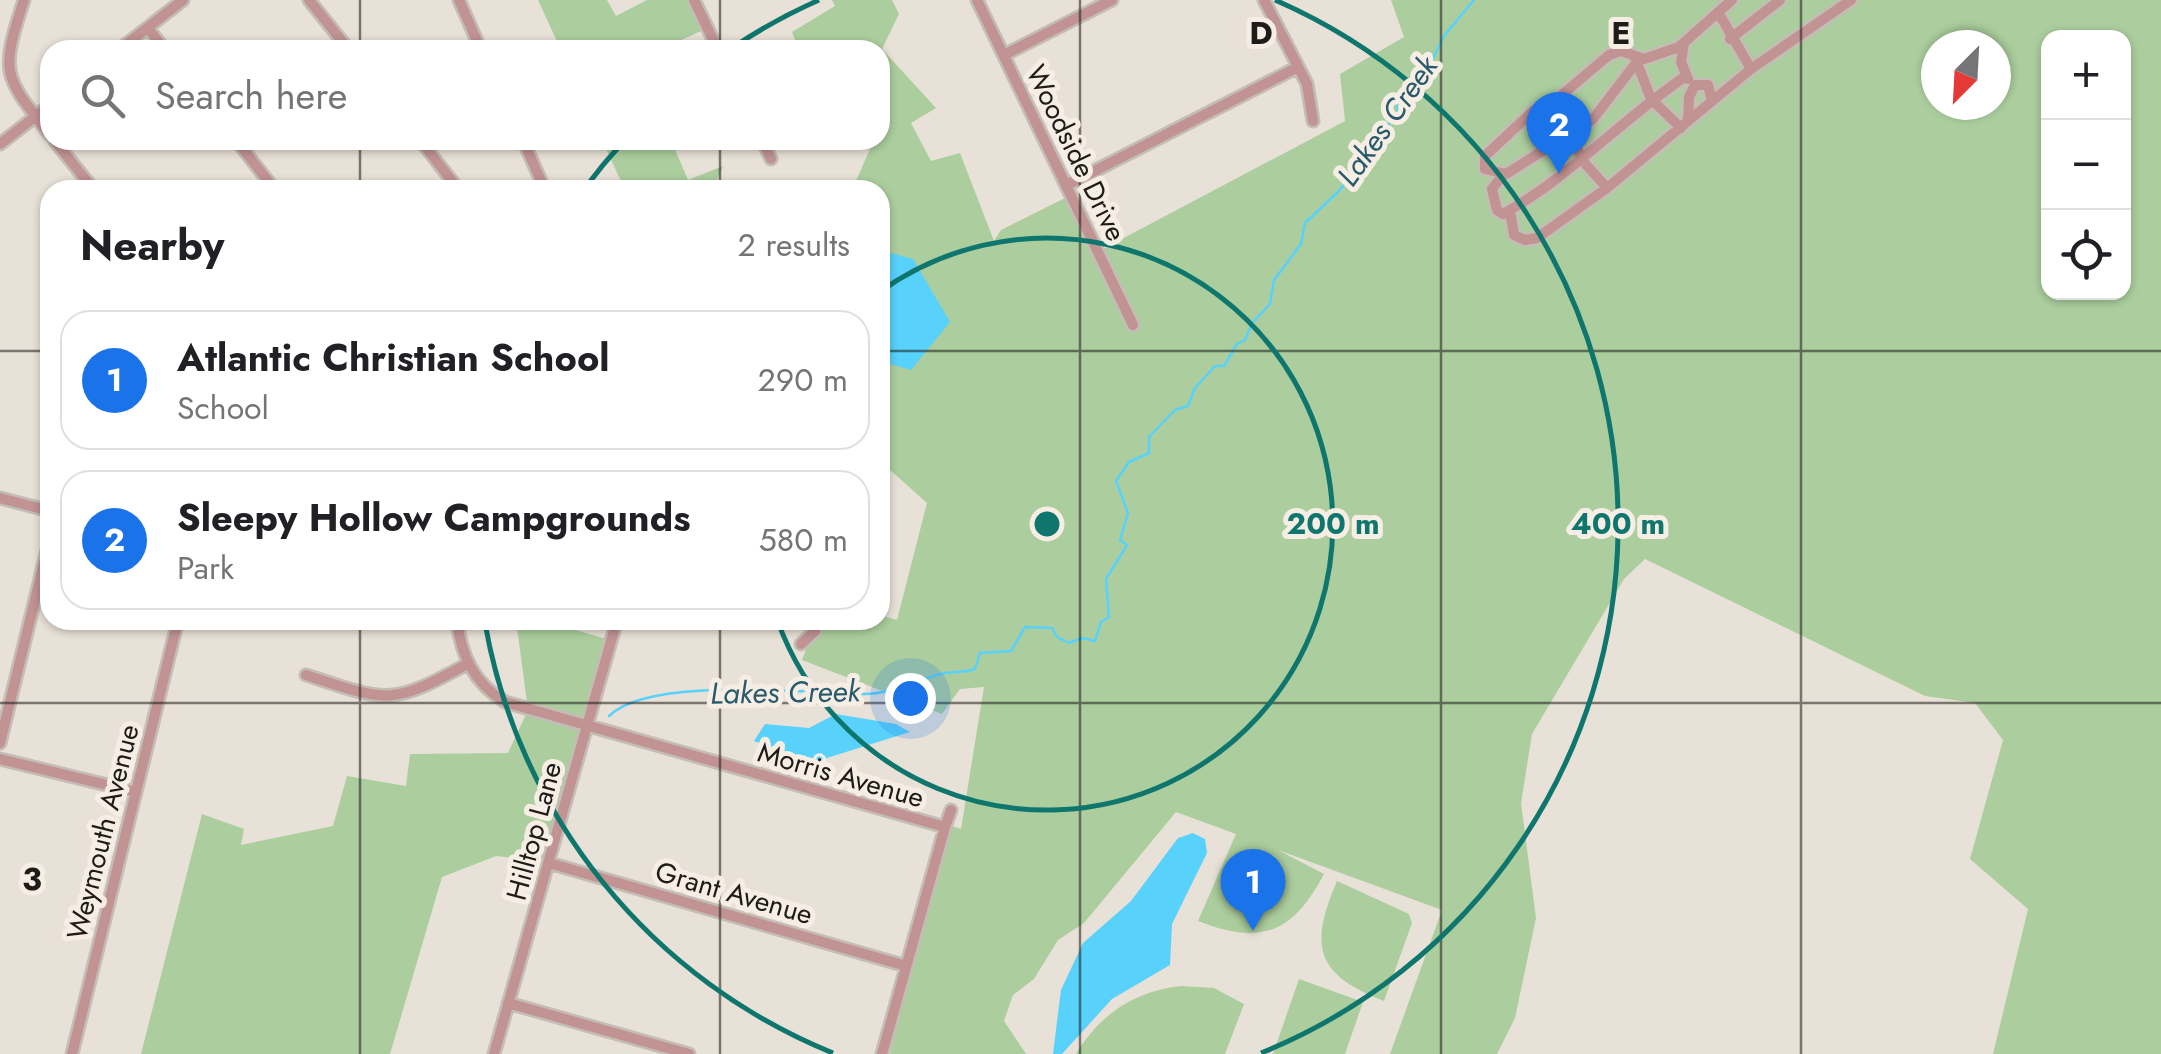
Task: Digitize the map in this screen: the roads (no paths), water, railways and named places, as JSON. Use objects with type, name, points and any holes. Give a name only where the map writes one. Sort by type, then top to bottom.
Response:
[{"type":"street","points":[[24,0],[7,46],[5,67],[12,86],[40,122]]},
{"type":"street","points":[[133,40],[183,0]]},
{"type":"street","points":[[310,0],[341,40]]},
{"type":"street","points":[[458,0],[477,40]]},
{"type":"street","points":[[694,0],[713,40]]},
{"type":"street","name":"Woodside Drive","points":[[978,0],[1134,325]]},
{"type":"street","points":[[1004,56],[1112,0]]},
{"type":"street","points":[[1264,0],[1307,84],[1313,121]]},
{"type":"street","points":[[1506,174],[1486,170],[1485,156],[1533,111],[1557,99],[1613,53],[1644,59],[1683,42],[1732,0]]},
{"type":"street","points":[[1730,39],[1780,0]]},
{"type":"street","points":[[1510,211],[1513,234],[1532,240],[1607,188],[1751,70],[1851,0]]},
{"type":"street","points":[[1718,12],[1751,70]]},
{"type":"street","points":[[148,28],[157,40]]},
{"type":"street","points":[[1683,42],[1681,62],[1686,76],[1695,85],[1708,85],[1712,101]]},
{"type":"street","points":[[1636,60],[1651,99],[1684,125]]},
{"type":"street","points":[[1636,60],[1595,118],[1495,180],[1492,189],[1498,212],[1510,211],[1582,160],[1651,99],[1686,76]]},
{"type":"street","points":[[1067,185],[1298,67]]},
{"type":"street","points":[[1684,125],[1695,85]]},
{"type":"street","points":[[1557,99],[1582,160],[1607,188]]},
{"type":"street","points":[[0,144],[40,112]]},
{"type":"street","points":[[62,150],[86,180]]},
{"type":"street","points":[[244,150],[268,180]]},
{"type":"street","points":[[428,150],[452,180]]},
{"type":"street","points":[[527,150],[540,180]]},
{"type":"street","points":[[767,150],[771,159]]},
{"type":"street","points":[[0,498],[40,508]]},
{"type":"street","points":[[0,743],[40,579]]},
{"type":"street","name":"Weymouth Avenue","points":[[72,1054],[176,630]]},
{"type":"street","points":[[306,675],[374,698],[395,698],[467,664],[459,630]]},
{"type":"street","name":"Hilltop Lane","points":[[494,1054],[614,630]]},
{"type":"street","points":[[800,644],[815,630]]},
{"type":"street","name":"Morris Avenue","points":[[467,664],[486,688],[506,702],[945,827],[882,1054]]},
{"type":"street","points":[[0,759],[136,792]]},
{"type":"street","points":[[945,827],[950,810]]},
{"type":"street","name":"Grant Avenue","points":[[549,863],[906,966]]},
{"type":"street","points":[[508,1003],[689,1054]]},
{"type":"water","points":[[890,253],[913,259],[950,322],[911,370],[890,364]]},
{"type":"water","points":[[836,714],[896,724],[910,732],[814,762],[754,741],[765,724],[809,728]]},
{"type":"water","points":[[1193,833],[1205,839],[1207,853],[1172,924],[1170,965],[1112,999],[1062,1054],[1053,1054],[1061,990],[1083,943],[1131,901],[1178,838]]},
{"type":"waterway","name":"Lakes Creek","points":[[609,716],[629,704],[692,691],[885,692],[945,673],[975,669],[980,653],[1011,651],[1025,627],[1052,628],[1057,637],[1069,643],[1082,638],[1095,641],[1101,622],[1109,617],[1106,579],[1127,545],[1120,540],[1128,513],[1116,481],[1129,462],[1149,453],[1149,437],[1175,410],[1188,406],[1195,388],[1215,366],[1224,366],[1237,344],[1245,340],[1252,323],[1270,304],[1274,280],[1301,244],[1305,223],[1339,191],[1398,112],[1397,100],[1420,85],[1444,36],[1474,0]]},
{"type":"place","name":"Sleepy Hollow Campgrounds","points":[[1559,174]]},
{"type":"place","name":"Atlantic Christian School","points":[[1253,931]]}]
